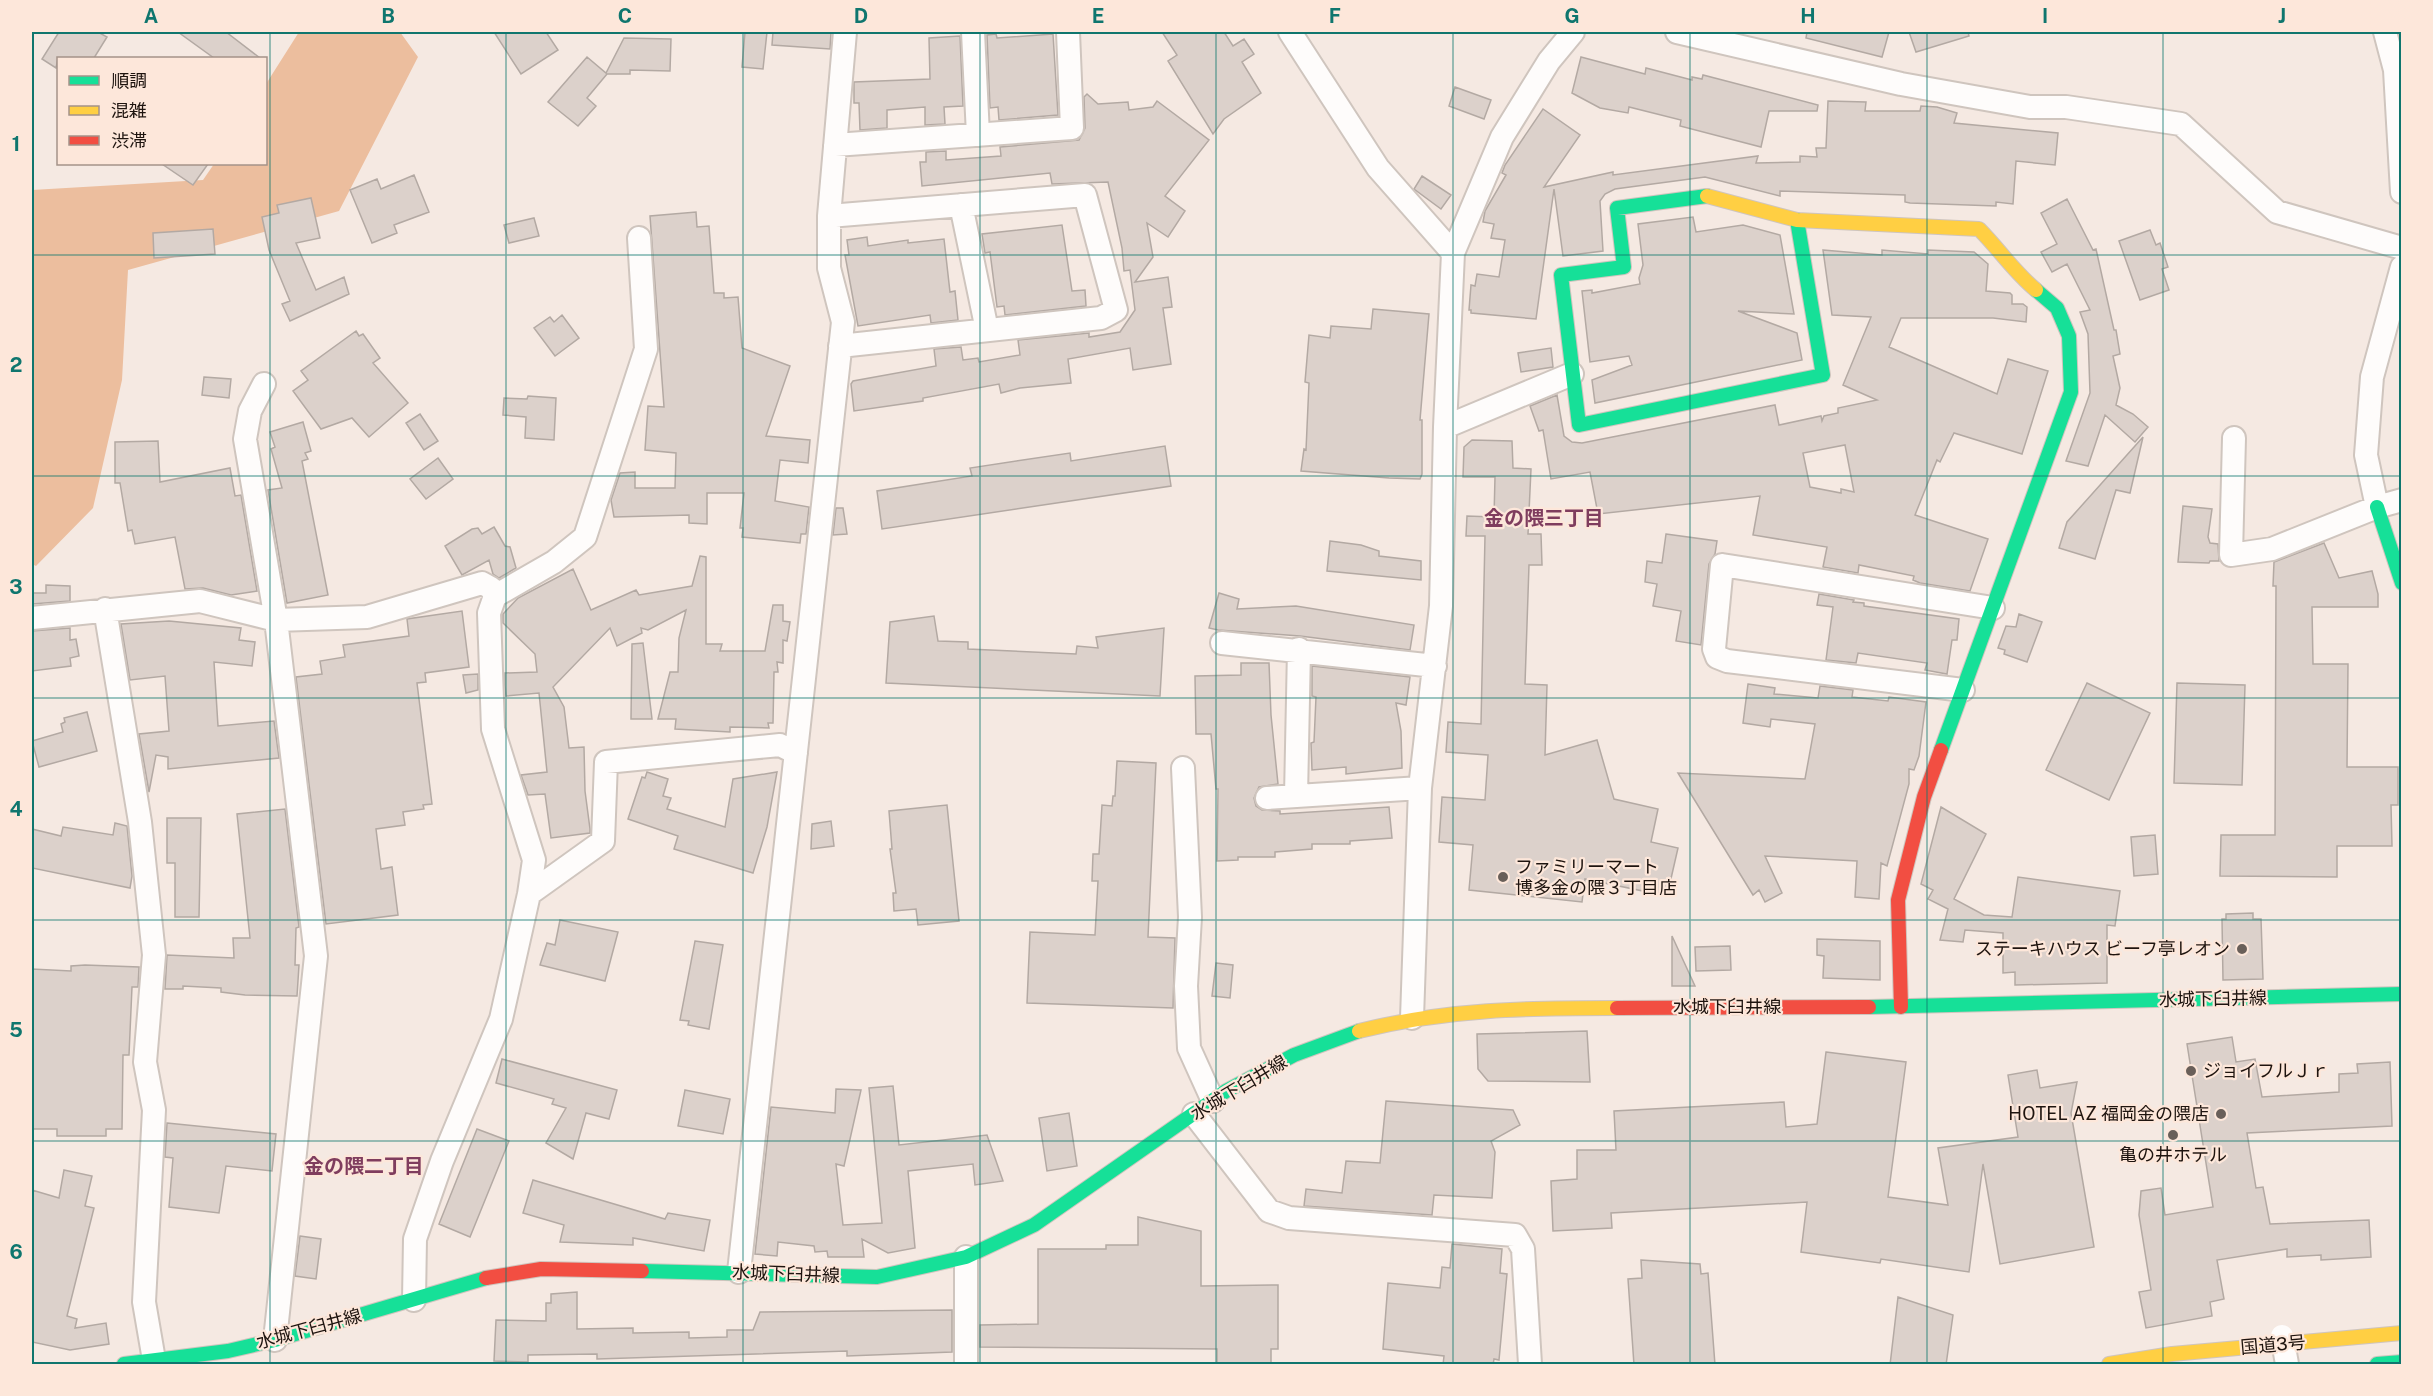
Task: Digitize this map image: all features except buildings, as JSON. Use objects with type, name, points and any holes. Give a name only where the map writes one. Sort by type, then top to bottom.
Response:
[{"type":"main road","points":[[1797,220],[1823,375],[1579,425],[1561,275],[1624,267],[1617,208],[1707,196],[1797,220],[1979,229],[2001,251],[2020,277],[2057,308],[2069,336],[2071,392],[1924,797],[1898,900],[1901,1007]]},
{"type":"main road","points":[[2377,507],[2402,583]]},
{"type":"main road","name":"水城下臼井線","points":[[124,1365],[228,1350],[275,1340],[414,1300],[473,1280],[541,1269],[877,1277],[966,1257],[1034,1226],[1213,1101],[1293,1055],[1359,1031],[1412,1018],[1469,1011],[1596,1008],[1901,1007],[2402,994]]},
{"type":"main road","name":"国道3号","points":[[2109,1365],[2172,1354],[2402,1333]]},
{"type":"main road","points":[[2377,1365],[2402,1362]]},
{"type":"street","points":[[739,1272],[843,322],[829,268],[829,216],[845,32]]},
{"type":"street","points":[[973,32],[978,135]]},
{"type":"street","points":[[835,145],[1072,128],[1068,32]]},
{"type":"street","points":[[1290,32],[1378,168],[1453,253]]},
{"type":"street","points":[[1412,1018],[1420,788],[1441,606],[1445,427],[1453,253],[1502,136],[1549,61],[1573,32]]},
{"type":"street","points":[[1677,32],[1901,84],[2030,107],[2066,107],[2181,124],[2277,212],[2402,248]]},
{"type":"street","points":[[2385,32],[2396,69],[2402,192]]},
{"type":"street","points":[[829,216],[1085,195],[1116,310],[1101,318],[840,346]]},
{"type":"street","points":[[961,205],[987,330]]},
{"type":"street","points":[[414,1300],[415,1239],[442,1161],[501,1019],[529,894],[534,860],[493,729],[489,614],[495,596],[554,562],[585,537],[646,350],[639,238]]},
{"type":"street","points":[[2377,507],[2366,455],[2372,377],[2402,267]]},
{"type":"street","points":[[1445,427],[1572,374]]},
{"type":"street","points":[[264,384],[250,411],[245,439],[276,620],[315,957],[275,1340]]},
{"type":"street","points":[[2234,438],[2231,555],[2272,549],[2377,507],[2402,500]]},
{"type":"street","points":[[1963,690],[1727,661],[1718,657],[1713,650],[1722,565],[1993,608]]},
{"type":"street","points":[[32,618],[200,601],[276,620],[366,617],[482,583],[491,588],[495,596]]},
{"type":"street","points":[[105,609],[140,822],[153,955],[145,1062],[154,1110],[144,1302],[157,1361]]},
{"type":"street","points":[[1222,643],[1299,649],[1435,666]]},
{"type":"street","points":[[1296,796],[1299,649]]},
{"type":"street","points":[[529,894],[603,842],[606,762],[780,745],[796,753]]},
{"type":"street","points":[[1183,768],[1190,917],[1186,986],[1189,1048],[1213,1101]]},
{"type":"street","points":[[1268,798],[1420,788]]},
{"type":"street","points":[[1194,1114],[1269,1211],[1289,1218],[1515,1235],[1523,1249],[1530,1365]]},
{"type":"street","points":[[966,1257],[966,1365]]},
{"type":"street","points":[[2282,1336],[2288,1365]]},
{"type":"shaded area","points":[[299,32],[400,32],[418,57],[339,211],[128,270],[122,380],[93,508],[36,566],[32,564],[32,190],[203,180],[213,165],[267,165],[267,82]]},
{"type":"traffic: fast","points":[[1707,196],[1617,208],[1624,267],[1561,275],[1579,425],[1823,375],[1797,220]]},
{"type":"traffic: fast","points":[[1941,750],[2071,392],[2069,336],[2057,308],[2036,290]]},
{"type":"traffic: fast","points":[[2377,507],[2402,583]]},
{"type":"traffic: fast","points":[[1869,1007],[2402,994]]},
{"type":"traffic: fast","points":[[642,1271],[877,1277],[966,1257],[1034,1225],[1226,1091],[1294,1055],[1359,1031]]},
{"type":"traffic: fast","points":[[124,1364],[228,1351],[275,1340],[486,1278]]},
{"type":"traffic: fast","points":[[2377,1364],[2402,1362]]},
{"type":"traffic: slow","points":[[1707,196],[1797,220],[1979,229],[2036,290]]},
{"type":"traffic: slow","points":[[1359,1031],[1424,1018],[1487,1011],[1617,1008]]},
{"type":"traffic: slow","points":[[2109,1364],[2172,1354],[2402,1333]]},
{"type":"traffic: jam","points":[[1901,1007],[1898,900],[1924,797],[1941,750]]},
{"type":"traffic: jam","points":[[1617,1008],[1869,1007]]},
{"type":"traffic: jam","points":[[486,1278],[541,1269],[642,1271]]},
{"type":"place","name":"ファミリーマート 博多金の隈３丁目店","points":[[1503,877]]},
{"type":"place","name":"ステーキハウス ビーフ亭レオン","points":[[2242,949]]},
{"type":"place","name":"ジョイフルＪｒ","points":[[2191,1071]]},
{"type":"place","name":"HOTEL AZ 福岡金の隈店","points":[[2221,1114]]},
{"type":"place","name":"亀の井ホテル","points":[[2173,1135]]},
{"type":"district","name":"金の隈三丁目","points":[[1544,518]]},
{"type":"district","name":"金の隈二丁目","points":[[364,1166]]}]
